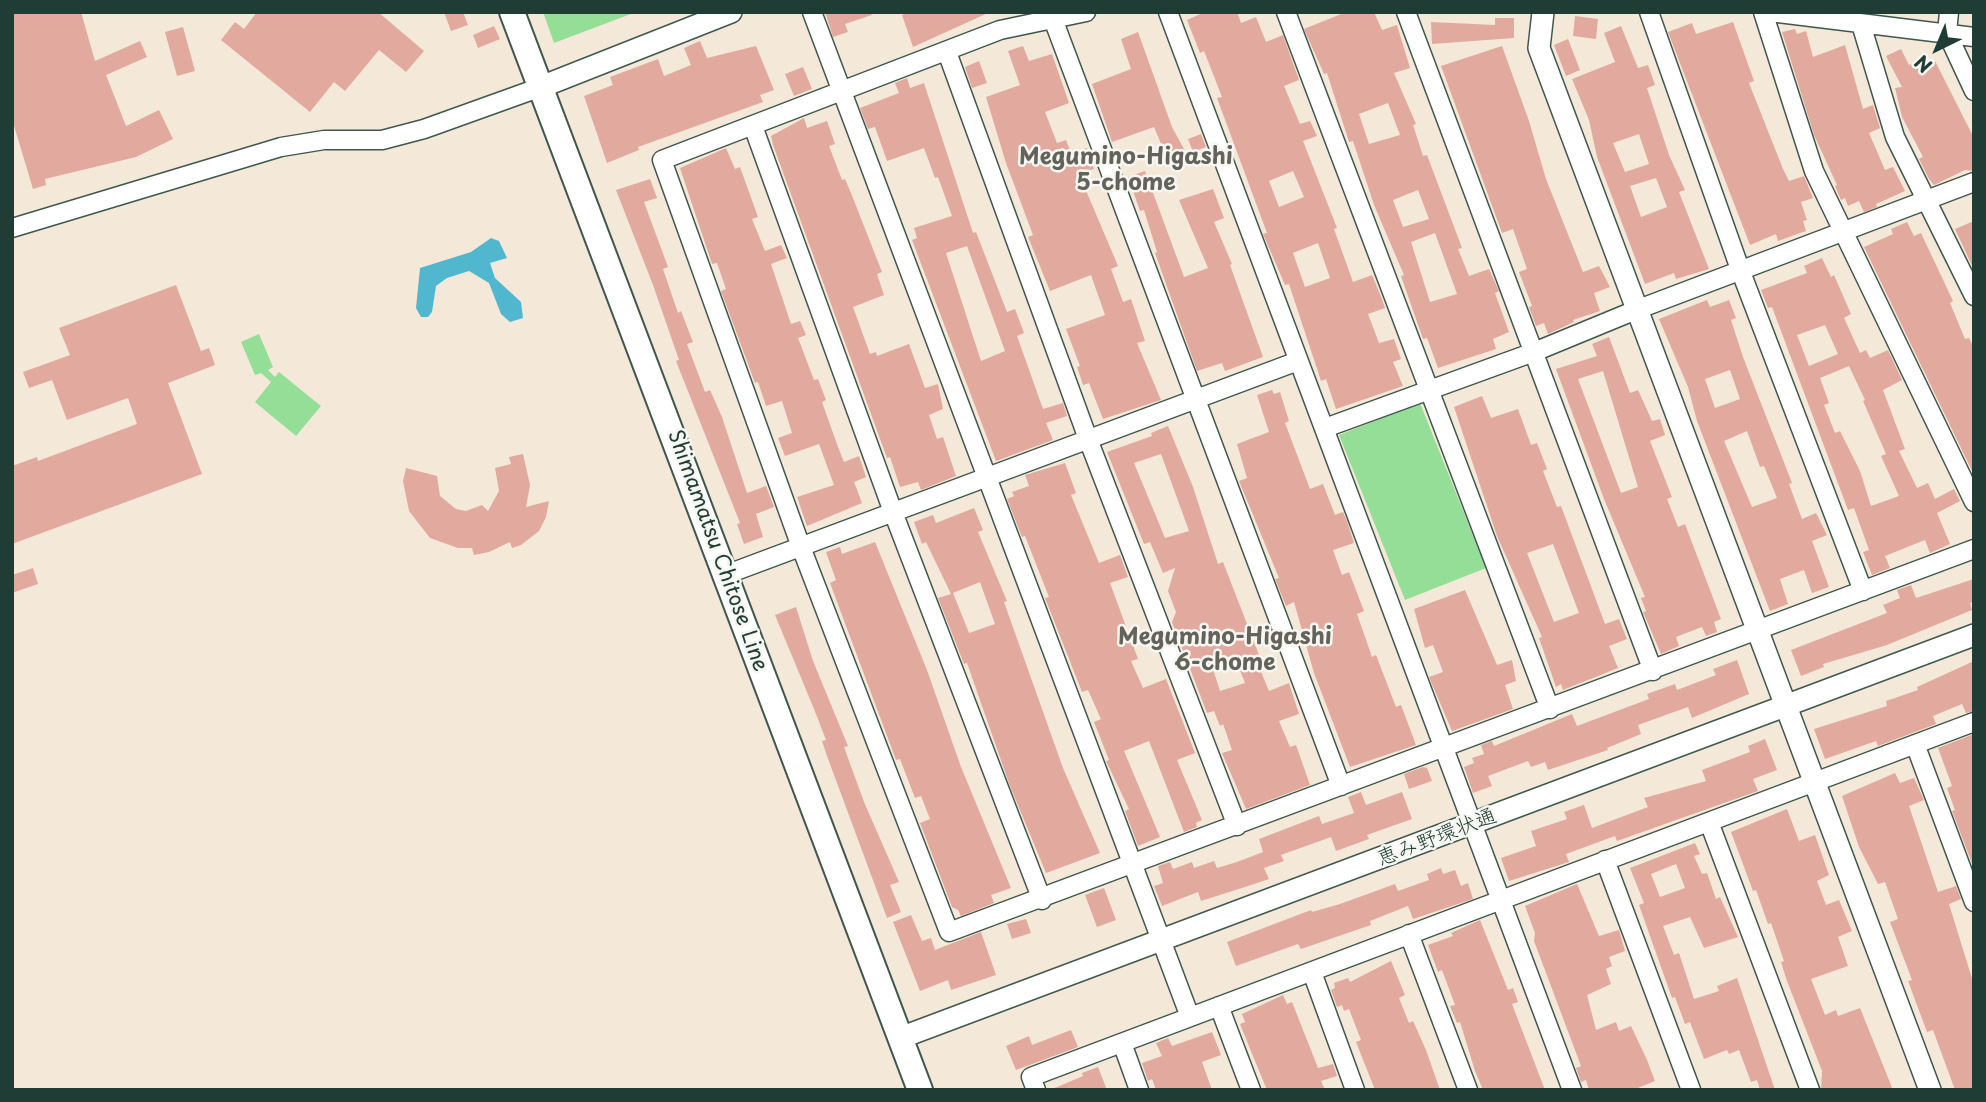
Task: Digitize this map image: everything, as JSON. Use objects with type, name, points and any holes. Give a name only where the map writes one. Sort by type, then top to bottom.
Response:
[{"type":"main road","name":"Shimamatsu Chitose Line","points":[[512,12],[920,1090]]},
{"type":"street","points":[[12,228],[281,147],[324,140],[382,141],[424,129],[541,87],[732,12]]},
{"type":"street","points":[[812,12],[1190,1017]]},
{"type":"street","points":[[1086,12],[1000,30],[662,160],[800,547],[949,932],[1042,900],[1974,548]]},
{"type":"street","points":[[1168,12],[1572,1090]]},
{"type":"street","points":[[1286,12],[1550,709]]},
{"type":"street","points":[[1406,12],[1653,671]]},
{"type":"street","points":[[1543,12],[1539,48],[1930,1090]]},
{"type":"street","points":[[1649,12],[1741,271],[1863,591]]},
{"type":"street","points":[[1763,12],[1814,171],[1974,502]]},
{"type":"street","points":[[1770,12],[1974,37]]},
{"type":"street","points":[[1949,12],[1947,33],[1974,91]]},
{"type":"street","points":[[1053,19],[1341,786]]},
{"type":"street","points":[[1861,24],[1895,137],[1974,296]]},
{"type":"street","points":[[947,52],[1088,439],[1237,826]]},
{"type":"street","points":[[753,126],[893,512],[1042,900]]},
{"type":"street","points":[[1325,428],[1534,352],[1843,230],[1974,182]]},
{"type":"street","points":[[725,575],[1298,361]]},
{"type":"street","name":"恵み野環状通","points":[[901,1038],[1974,635]]},
{"type":"street","points":[[1036,1090],[1031,1077],[1974,722]]},
{"type":"street","points":[[1915,744],[1974,902]]},
{"type":"street","points":[[1709,822],[1810,1090]]},
{"type":"street","points":[[1605,860],[1691,1090]]},
{"type":"street","points":[[1409,934],[1468,1090]]},
{"type":"street","points":[[1311,972],[1355,1090]]},
{"type":"street","points":[[1219,1006],[1251,1090]]},
{"type":"street","points":[[1122,1043],[1139,1090]]},
{"type":"green space","points":[[543,12],[636,12],[554,43]]},
{"type":"green space","points":[[259,334],[273,367],[268,370],[275,377],[279,372],[321,406],[296,436],[255,402],[271,382],[261,373],[255,375],[241,342]]},
{"type":"green space","points":[[1420,403],[1486,568],[1405,600],[1339,435]]},
{"type":"water","points":[[491,238],[499,241],[507,258],[490,263],[495,278],[521,302],[523,318],[510,322],[501,314],[489,283],[469,271],[447,278],[436,286],[432,312],[428,317],[421,317],[416,308],[420,268],[471,252]]},
{"type":"building","points":[[12,12],[81,12],[95,61],[140,41],[147,57],[106,75],[126,126],[159,110],[173,139],[136,157],[45,179],[46,185],[33,189],[12,119]]},
{"type":"building","points":[[257,12],[378,12],[424,51],[406,72],[379,50],[345,91],[334,82],[310,112],[221,40],[235,22],[244,29]]},
{"type":"building","points":[[444,12],[463,12],[468,25],[451,31]]},
{"type":"building","points":[[825,12],[871,12],[872,15],[845,24],[848,32],[833,37]]},
{"type":"building","points":[[909,12],[988,13],[913,47],[902,15]]},
{"type":"building","points":[[1205,12],[1237,12],[1241,23],[1256,17],[1266,42],[1283,35],[1299,80],[1284,86],[1300,124],[1310,121],[1317,136],[1303,141],[1337,228],[1334,229],[1353,282],[1372,275],[1380,294],[1385,308],[1368,314],[1379,343],[1394,339],[1401,359],[1393,362],[1403,386],[1336,409],[1326,379],[1321,381],[1289,284],[1285,285],[1263,234],[1267,233],[1217,98],[1222,97],[1204,51],[1200,53],[1187,20]],"holes":[[[1293,171],[1304,197],[1279,207],[1269,181]],[[1318,243],[1330,278],[1305,287],[1293,253]]]},
{"type":"building","points":[[1346,12],[1374,12],[1382,30],[1397,25],[1410,68],[1394,73],[1416,124],[1413,125],[1423,156],[1427,155],[1462,248],[1458,249],[1469,276],[1489,269],[1499,291],[1495,293],[1509,332],[1493,339],[1496,349],[1438,368],[1427,338],[1423,339],[1401,276],[1404,275],[1374,205],[1353,141],[1349,142],[1327,73],[1324,74],[1304,29]],"holes":[[[1388,103],[1400,135],[1369,144],[1359,114]],[[1418,190],[1429,219],[1403,227],[1393,200]],[[1435,233],[1457,294],[1430,302],[1411,242]]]},
{"type":"building","points":[[1575,16],[1598,19],[1596,39],[1573,36]]},
{"type":"building","points":[[1495,18],[1514,18],[1514,38],[1432,44],[1431,22],[1495,25]]},
{"type":"building","points":[[1733,22],[1754,81],[1749,83],[1783,169],[1789,181],[1804,176],[1813,198],[1801,202],[1807,220],[1803,221],[1806,231],[1778,241],[1776,234],[1750,245],[1668,32],[1692,23],[1696,34]]},
{"type":"building","points":[[494,26],[500,39],[478,48],[473,35]]},
{"type":"building","points":[[1621,26],[1638,68],[1648,65],[1655,85],[1647,88],[1669,155],[1685,190],[1679,192],[1709,269],[1676,279],[1674,273],[1645,284],[1597,157],[1589,120],[1572,79],[1615,62],[1604,33]],"holes":[[[1639,134],[1649,164],[1625,172],[1613,143]],[[1656,178],[1667,207],[1641,217],[1630,186]]]},
{"type":"building","points":[[183,27],[195,71],[177,76],[165,32]]},
{"type":"building","points":[[1795,29],[1797,34],[1806,31],[1813,57],[1845,45],[1863,109],[1873,105],[1880,128],[1869,133],[1885,170],[1893,167],[1905,191],[1876,204],[1877,207],[1864,212],[1859,201],[1848,206],[1845,198],[1841,200],[1814,135],[1782,32]]},
{"type":"building","points":[[1138,32],[1172,127],[1185,151],[1167,158],[1154,127],[1112,142],[1092,84],[1131,69],[1121,39]]},
{"type":"building","points":[[1568,39],[1580,70],[1566,76],[1554,45]]},
{"type":"building","points":[[700,41],[707,58],[756,46],[774,90],[760,95],[763,102],[638,147],[639,150],[607,163],[584,96],[613,85],[610,77],[658,59],[664,76],[691,65],[684,48]]},
{"type":"building","points":[[1023,46],[1029,61],[1052,54],[1069,103],[1045,112],[1057,143],[1066,140],[1071,153],[1087,148],[1094,169],[1079,174],[1118,266],[1111,269],[1123,302],[1131,299],[1145,341],[1137,343],[1161,400],[1103,419],[1089,383],[1083,385],[1077,367],[1080,366],[1066,329],[1105,315],[1091,275],[1050,291],[1028,237],[1033,235],[1006,163],[986,97],[1020,85],[1008,51]]},
{"type":"building","points":[[1502,46],[1546,179],[1583,272],[1599,266],[1610,287],[1594,293],[1600,311],[1573,320],[1574,322],[1548,334],[1544,323],[1536,326],[1529,307],[1532,306],[1519,272],[1527,269],[1513,229],[1502,233],[1441,66]]},
{"type":"building","points":[[1901,49],[1909,65],[1922,58],[1926,66],[1935,61],[1974,138],[1974,171],[1965,170],[1934,185],[1929,179],[1919,159],[1923,157],[1902,117],[1895,88],[1902,87],[1886,56]]},
{"type":"building","points":[[979,61],[987,83],[972,88],[965,67]]},
{"type":"building","points":[[803,67],[812,89],[794,96],[785,74]]},
{"type":"building","points":[[907,78],[910,88],[924,83],[973,233],[976,232],[1007,312],[1015,309],[1024,333],[1017,336],[1043,409],[1063,403],[1067,416],[1046,423],[1053,440],[996,461],[912,240],[917,238],[914,228],[952,216],[938,177],[935,178],[924,148],[887,161],[875,127],[868,129],[860,108],[899,93],[895,83]],"holes":[[[967,246],[1005,351],[981,361],[946,253]]]},
{"type":"building","points":[[804,118],[807,128],[827,121],[835,144],[829,146],[882,272],[877,274],[884,295],[853,307],[870,354],[876,352],[877,356],[909,344],[925,388],[938,384],[943,409],[929,415],[937,439],[943,437],[956,476],[921,490],[918,482],[900,487],[890,457],[887,458],[773,145],[771,136]]},
{"type":"building","points":[[1201,134],[1206,147],[1193,152],[1188,139]]},
{"type":"building","points":[[726,148],[735,169],[740,167],[758,217],[752,219],[765,251],[781,245],[787,258],[771,264],[791,324],[800,321],[806,335],[798,338],[814,380],[818,379],[826,400],[822,402],[844,462],[859,456],[866,477],[854,482],[862,503],[807,526],[797,497],[834,485],[819,444],[785,456],[778,438],[792,433],[782,401],[766,406],[758,382],[755,383],[721,291],[726,289],[717,263],[712,264],[680,168]]},
{"type":"building","points":[[1145,171],[1184,277],[1208,268],[1179,200],[1213,189],[1224,218],[1214,222],[1232,264],[1230,265],[1263,357],[1225,371],[1222,363],[1197,371],[1155,253],[1157,252],[1144,210],[1140,211],[1128,177]]},
{"type":"building","points":[[650,179],[657,198],[644,202],[668,267],[663,269],[678,313],[681,311],[693,342],[687,344],[705,392],[710,390],[722,417],[747,493],[766,486],[774,507],[756,514],[763,537],[744,544],[737,524],[740,523],[676,361],[679,360],[653,285],[616,190]]},
{"type":"building","points":[[1974,221],[1974,270],[1955,229]]},
{"type":"building","points":[[1907,222],[1914,236],[1921,233],[1953,301],[1950,303],[1965,339],[1969,338],[1974,348],[1974,475],[1864,247],[1893,234],[1891,229]]},
{"type":"building","points":[[1822,258],[1831,277],[1834,275],[1851,314],[1844,318],[1860,353],[1866,350],[1870,358],[1888,350],[1902,380],[1883,390],[1905,449],[1899,451],[1917,488],[1928,483],[1935,499],[1954,489],[1960,501],[1937,513],[1950,544],[1930,553],[1925,540],[1885,556],[1890,568],[1872,575],[1863,552],[1869,550],[1854,508],[1848,510],[1772,307],[1768,308],[1761,290],[1807,273],[1804,266]],"holes":[[[1825,325],[1838,354],[1809,366],[1797,335]],[[1849,366],[1886,454],[1881,456],[1899,496],[1871,506],[1860,471],[1840,431],[1835,433],[1824,405],[1829,403],[1820,378]]]},
{"type":"building","points":[[176,285],[201,351],[209,348],[215,365],[168,383],[202,474],[12,544],[12,466],[37,457],[38,461],[137,424],[128,398],[67,420],[52,380],[29,388],[23,372],[70,355],[59,328]]},
{"type":"building","points":[[1707,300],[1710,307],[1729,300],[1736,318],[1731,320],[1743,357],[1792,483],[1789,484],[1802,519],[1816,513],[1827,535],[1812,541],[1829,587],[1812,593],[1804,570],[1780,579],[1788,604],[1770,611],[1697,421],[1688,387],[1659,319]],"holes":[[[1730,370],[1740,399],[1715,408],[1705,379]],[[1747,431],[1760,467],[1764,466],[1777,498],[1752,507],[1724,441]]]},
{"type":"building","points":[[1609,337],[1630,393],[1638,390],[1652,421],[1660,419],[1665,435],[1650,441],[1672,497],[1667,499],[1678,527],[1685,524],[1721,619],[1714,622],[1717,632],[1706,636],[1702,627],[1676,637],[1679,646],[1661,654],[1643,612],[1646,611],[1641,598],[1645,597],[1604,499],[1556,369],[1597,356],[1592,344]],"holes":[[[1603,371],[1638,487],[1621,493],[1578,379]]]},
{"type":"building","points":[[1272,390],[1274,394],[1280,392],[1289,421],[1285,423],[1310,489],[1323,484],[1335,515],[1343,512],[1347,521],[1354,543],[1333,550],[1342,575],[1349,572],[1364,611],[1357,614],[1372,657],[1376,655],[1396,707],[1401,705],[1416,745],[1350,767],[1314,673],[1294,602],[1286,606],[1275,579],[1279,578],[1239,481],[1247,478],[1237,444],[1269,432],[1257,395]]},
{"type":"building","points":[[1482,396],[1491,418],[1518,409],[1531,445],[1537,443],[1547,469],[1543,471],[1557,507],[1561,506],[1605,624],[1619,619],[1627,639],[1609,646],[1618,668],[1563,690],[1561,684],[1556,687],[1539,638],[1542,637],[1497,536],[1454,407]],"holes":[[[1553,544],[1579,613],[1554,622],[1527,553]]]},
{"type":"building","points":[[1168,426],[1193,487],[1218,564],[1223,562],[1261,660],[1257,662],[1269,691],[1289,683],[1299,714],[1279,721],[1290,747],[1296,745],[1310,785],[1246,809],[1222,753],[1232,750],[1223,724],[1220,726],[1214,711],[1207,713],[1172,622],[1176,612],[1168,591],[1175,568],[1163,573],[1150,542],[1144,544],[1107,452],[1152,436],[1151,433]],"holes":[[[1161,454],[1189,531],[1165,538],[1134,463]],[[1234,655],[1245,683],[1220,691],[1211,663]]]},
{"type":"building","points":[[523,454],[530,485],[526,507],[549,501],[546,517],[539,531],[521,545],[512,548],[510,542],[489,552],[474,555],[472,548],[458,548],[430,538],[409,511],[403,481],[406,468],[437,476],[440,496],[456,509],[466,511],[482,505],[488,511],[499,491],[495,468],[511,464],[509,457]]},
{"type":"building","points":[[1065,463],[1076,493],[1071,495],[1099,563],[1120,555],[1128,577],[1110,583],[1138,659],[1131,661],[1143,688],[1166,679],[1195,753],[1177,760],[1202,820],[1196,823],[1197,827],[1184,832],[1149,741],[1124,751],[1160,837],[1138,846],[1125,811],[1129,809],[1106,761],[1109,760],[1094,722],[1101,719],[1088,690],[1082,692],[1045,598],[1049,597],[1007,499],[1014,496],[1012,492],[1029,486],[1025,475]]},
{"type":"building","points":[[974,508],[983,530],[978,532],[1007,601],[1004,602],[1063,768],[1100,853],[1046,873],[1010,786],[967,663],[964,664],[938,598],[951,594],[926,542],[922,544],[914,522],[933,515],[936,523]],"holes":[[[980,582],[995,624],[969,633],[953,593]]]},
{"type":"building","points":[[875,542],[927,670],[961,767],[1011,888],[991,895],[994,903],[961,916],[958,910],[952,907],[920,823],[930,819],[921,796],[915,798],[900,759],[896,760],[830,583],[836,580],[826,552],[840,547],[842,554]]},
{"type":"building","points":[[33,568],[38,584],[12,593],[12,575]]},
{"type":"building","points":[[1974,579],[1974,602],[1970,603],[1972,610],[1887,645],[1823,664],[1824,667],[1801,676],[1791,650],[1887,613],[1883,605],[1900,598],[1897,590],[1911,585],[1916,598]]},
{"type":"building","points":[[1465,590],[1497,665],[1512,660],[1516,681],[1505,685],[1513,709],[1452,731],[1429,677],[1443,672],[1433,645],[1425,648],[1414,609]]},
{"type":"building","points":[[796,607],[813,661],[848,746],[844,747],[864,802],[899,882],[890,885],[901,912],[887,918],[827,756],[822,741],[826,740],[775,615]]},
{"type":"building","points":[[1737,660],[1749,694],[1692,718],[1688,707],[1638,725],[1641,734],[1607,748],[1608,750],[1548,770],[1545,762],[1531,767],[1528,761],[1488,776],[1492,786],[1473,793],[1464,767],[1474,763],[1472,758],[1484,754],[1481,745],[1492,741],[1494,746],[1572,714],[1577,726],[1649,699],[1647,694],[1675,684],[1677,690],[1716,675],[1713,669]]},
{"type":"building","points":[[1974,661],[1974,711],[1966,713],[1962,704],[1933,716],[1936,724],[1878,746],[1876,741],[1825,759],[1814,729],[1887,706],[1886,701],[1918,690],[1917,687]]},
{"type":"building","points":[[1974,734],[1973,866],[1952,811],[1955,810],[1947,788],[1952,786],[1938,748]]},
{"type":"building","points":[[1765,739],[1777,770],[1753,779],[1758,791],[1617,841],[1615,836],[1566,854],[1569,862],[1509,881],[1501,858],[1536,846],[1531,831],[1567,819],[1564,812],[1584,805],[1592,828],[1648,807],[1644,798],[1706,781],[1702,770],[1750,752],[1748,746]]},
{"type":"building","points":[[1427,768],[1432,781],[1409,789],[1404,774]]},
{"type":"building","points":[[1895,773],[1900,783],[1914,778],[1924,800],[1909,806],[1938,892],[1956,886],[1961,899],[1949,904],[1974,985],[1974,1090],[1955,1090],[1933,1030],[1927,1032],[1908,981],[1912,980],[1890,922],[1898,919],[1885,882],[1878,884],[1859,847],[1842,796]]},
{"type":"building","points":[[1361,792],[1366,805],[1402,792],[1412,819],[1367,835],[1369,839],[1336,851],[1331,837],[1281,855],[1284,861],[1264,868],[1269,879],[1201,901],[1198,892],[1162,906],[1154,886],[1163,883],[1158,866],[1170,862],[1173,869],[1192,862],[1194,868],[1214,861],[1217,868],[1237,862],[1263,852],[1259,839],[1319,816],[1322,824],[1354,813],[1348,797]]},
{"type":"building","points":[[1787,809],[1799,841],[1815,835],[1829,875],[1817,881],[1826,905],[1839,900],[1852,931],[1838,937],[1848,966],[1811,979],[1825,1015],[1836,1010],[1838,1016],[1860,1008],[1893,1090],[1821,1090],[1822,1071],[1787,981],[1781,962],[1784,961],[1771,923],[1768,924],[1756,890],[1753,891],[1731,832]]},
{"type":"building","points":[[1695,843],[1700,854],[1694,856],[1702,874],[1707,873],[1716,899],[1720,897],[1738,937],[1704,948],[1690,917],[1663,926],[1674,955],[1679,953],[1694,999],[1719,991],[1717,986],[1737,978],[1775,1090],[1760,1090],[1757,1080],[1751,1082],[1739,1050],[1729,1054],[1727,1050],[1704,1059],[1690,1022],[1685,1024],[1675,997],[1672,998],[1639,905],[1644,903],[1630,868]],"holes":[[[1676,864],[1685,888],[1660,897],[1651,874]]]},
{"type":"building","points":[[1441,868],[1443,874],[1455,870],[1461,886],[1468,883],[1473,899],[1413,919],[1408,906],[1370,921],[1371,925],[1301,949],[1298,944],[1236,966],[1227,942],[1311,910],[1312,912],[1340,904],[1395,884],[1398,891],[1429,880],[1427,874]]},
{"type":"building","points":[[1577,884],[1599,936],[1619,930],[1625,951],[1609,957],[1612,966],[1606,969],[1611,984],[1587,995],[1596,1030],[1616,1022],[1619,1031],[1631,1026],[1655,1081],[1633,1090],[1589,1090],[1586,1080],[1581,1082],[1576,1068],[1581,1066],[1534,941],[1535,933],[1525,906]]},
{"type":"building","points":[[1104,888],[1116,920],[1097,927],[1085,895]]},
{"type":"building","points":[[911,915],[922,941],[931,938],[935,950],[981,932],[996,975],[951,990],[948,980],[920,991],[893,922]]},
{"type":"building","points":[[1026,919],[1031,933],[1012,939],[1007,924]]},
{"type":"building","points":[[1480,920],[1508,990],[1513,988],[1518,1002],[1512,1004],[1545,1090],[1483,1090],[1460,1022],[1457,1023],[1450,1006],[1455,1005],[1442,970],[1438,972],[1428,945],[1453,936],[1451,933]]},
{"type":"building","points":[[1391,961],[1405,995],[1399,998],[1409,1023],[1413,1021],[1426,1050],[1440,1090],[1375,1090],[1356,1042],[1361,1040],[1349,1009],[1344,1011],[1342,1005],[1337,1007],[1331,990],[1335,988],[1334,983],[1348,978],[1350,982]]},
{"type":"building","points":[[1283,995],[1287,1004],[1292,1002],[1318,1068],[1333,1064],[1337,1076],[1321,1081],[1325,1090],[1267,1090],[1240,1024],[1245,1022],[1242,1014]]},
{"type":"building","points":[[1071,1030],[1078,1047],[1016,1070],[1006,1046],[1029,1036],[1032,1045]]},
{"type":"building","points":[[1212,1032],[1221,1055],[1202,1062],[1212,1090],[1156,1090],[1152,1079],[1148,1081],[1142,1063],[1162,1056],[1156,1043],[1168,1038],[1172,1046]]},
{"type":"building","points":[[1098,1067],[1107,1090],[1050,1090],[1083,1076],[1082,1073]]},
{"type":"district","name":"Megumino-Higashi 5-chome","points":[[1126,171]]},
{"type":"district","name":"Megumino-Higashi 6-chome","points":[[1225,651]]}]
